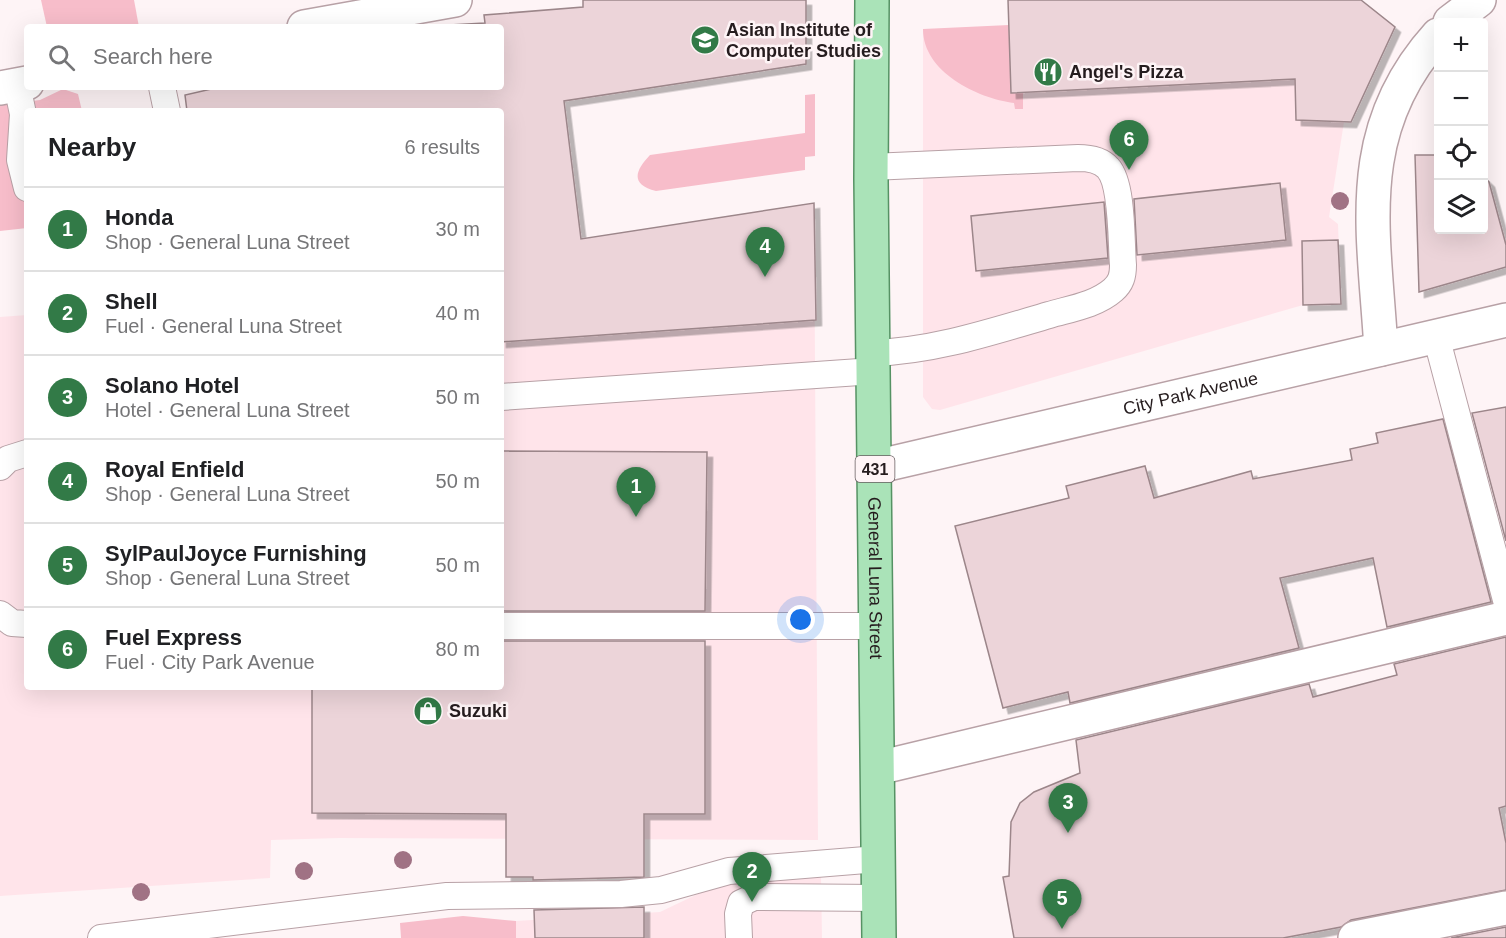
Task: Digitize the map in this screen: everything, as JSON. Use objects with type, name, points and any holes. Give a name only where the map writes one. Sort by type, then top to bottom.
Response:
[{"type":"main road","name":"General Luna Street","points":[[872,0],[871,167],[879,938]]},
{"type":"street","points":[[321,24],[454,0]]},
{"type":"street","points":[[1455,18],[1479,0]]},
{"type":"street","points":[[1381,349],[1373,214],[1379,142],[1386,118],[1406,74],[1434,39]]},
{"type":"street","name":"City Park Avenue","points":[[875,467],[1506,320]]},
{"type":"street","points":[[878,768],[1506,618]]},
{"type":"street","points":[[1355,938],[1506,908]]},
{"type":"lane","points":[[15,85],[23,114],[20,159],[24,176]]},
{"type":"lane","points":[[163,90],[166,108]]},
{"type":"lane","points":[[504,397],[873,362],[909,351],[961,341],[1091,302],[1114,289],[1122,277],[1116,183],[1108,169],[1097,161],[1078,158],[871,167]]},
{"type":"lane","points":[[1436,336],[1506,600]]},
{"type":"lane","points":[[0,467],[8,459],[24,454]]},
{"type":"lane","points":[[0,614],[12,623],[24,624]]},
{"type":"lane","points":[[504,626],[877,626]]},
{"type":"lane","points":[[101,938],[447,896],[576,896],[661,890],[729,871],[878,859]]},
{"type":"lane","points":[[739,938],[738,914],[741,903],[754,897],[878,898]]},
{"type":"shaded area","points":[[41,0],[134,0],[138,24],[46,24]]},
{"type":"shaded area","points":[[1009,25],[1011,93],[1023,92],[1023,109],[1015,109],[1014,103],[984,95],[955,80],[932,58],[925,44],[923,29]]},
{"type":"shaded area","points":[[923,29],[1377,66],[1351,123],[1344,122],[1329,217],[1338,224],[1341,304],[1303,305],[940,410],[932,409],[923,397]]},
{"type":"shaded area","points":[[61,90],[66,90],[78,94],[81,108],[24,108],[24,228],[0,231],[0,105],[40,100]]},
{"type":"shaded area","points":[[815,94],[815,156],[805,157],[805,170],[656,191],[642,185],[639,181],[638,172],[650,155],[805,133],[805,95]]},
{"type":"shaded area","points":[[814,203],[818,840],[339,838],[271,840],[270,878],[0,896],[0,317],[24,315],[24,690],[504,690],[504,254],[581,239]]},
{"type":"shaded area","points":[[821,877],[822,938],[516,938],[516,921],[660,912],[704,891],[737,883]]},
{"type":"shaded area","points":[[463,916],[516,921],[516,938],[401,938],[400,923]]},
{"type":"building","points":[[583,0],[806,0],[806,64],[564,101],[581,239],[814,203],[816,320],[504,342],[504,108],[187,108],[185,95],[207,90],[504,90],[504,24],[467,24],[485,23],[484,15],[583,7]]},
{"type":"building","points":[[1008,0],[1361,0],[1395,27],[1351,122],[1296,120],[1295,79],[1011,93]]},
{"type":"building","points":[[1415,155],[1434,155],[1434,234],[1488,234],[1488,181],[1506,245],[1506,267],[1419,292]]},
{"type":"building","points":[[1280,183],[1286,240],[1137,255],[1134,199]]},
{"type":"building","points":[[1104,202],[1108,258],[976,271],[971,216]]},
{"type":"building","points":[[1338,240],[1341,304],[1303,305],[1302,241]]},
{"type":"building","points":[[1506,407],[1506,541],[1472,413]]},
{"type":"building","points":[[1443,419],[1491,602],[1387,627],[1373,558],[1280,578],[1299,648],[1070,703],[1068,692],[1003,708],[955,526],[1069,498],[1066,486],[1145,466],[1154,498],[1251,471],[1253,479],[1352,460],[1350,449],[1378,443],[1376,433]]},
{"type":"building","points":[[504,451],[707,452],[705,611],[504,611]]},
{"type":"building","points":[[1506,637],[1506,806],[1499,808],[1506,843],[1506,890],[1351,920],[1341,927],[1283,938],[1014,938],[1003,877],[1009,876],[1011,822],[1020,803],[1034,792],[1080,773],[1076,740],[1309,684],[1313,697],[1397,675],[1394,664]]},
{"type":"building","points":[[504,641],[705,641],[705,814],[644,814],[644,877],[533,880],[533,877],[506,877],[506,814],[312,813],[312,690],[504,690]]},
{"type":"building","points":[[644,907],[644,938],[535,938],[534,910]]},
{"type":"building","points":[[1506,927],[1506,938],[1451,938]]},
{"type":"place","name":"Asian Institute of Computer Studies","points":[[705,40]]},
{"type":"place","name":"Angel's Pizza","points":[[1048,72]]},
{"type":"place","name":"Fuel Express","points":[[1129,170]]},
{"type":"place","name":"Royal Enfield","points":[[765,277]]},
{"type":"place","name":"Honda","points":[[636,517]]},
{"type":"place","name":"Suzuki","points":[[428,711]]},
{"type":"place","name":"Solano Hotel","points":[[1068,833]]},
{"type":"place","name":"Shell","points":[[752,902]]},
{"type":"place","name":"SylPaulJoyce Furnishing","points":[[1062,929]]}]
